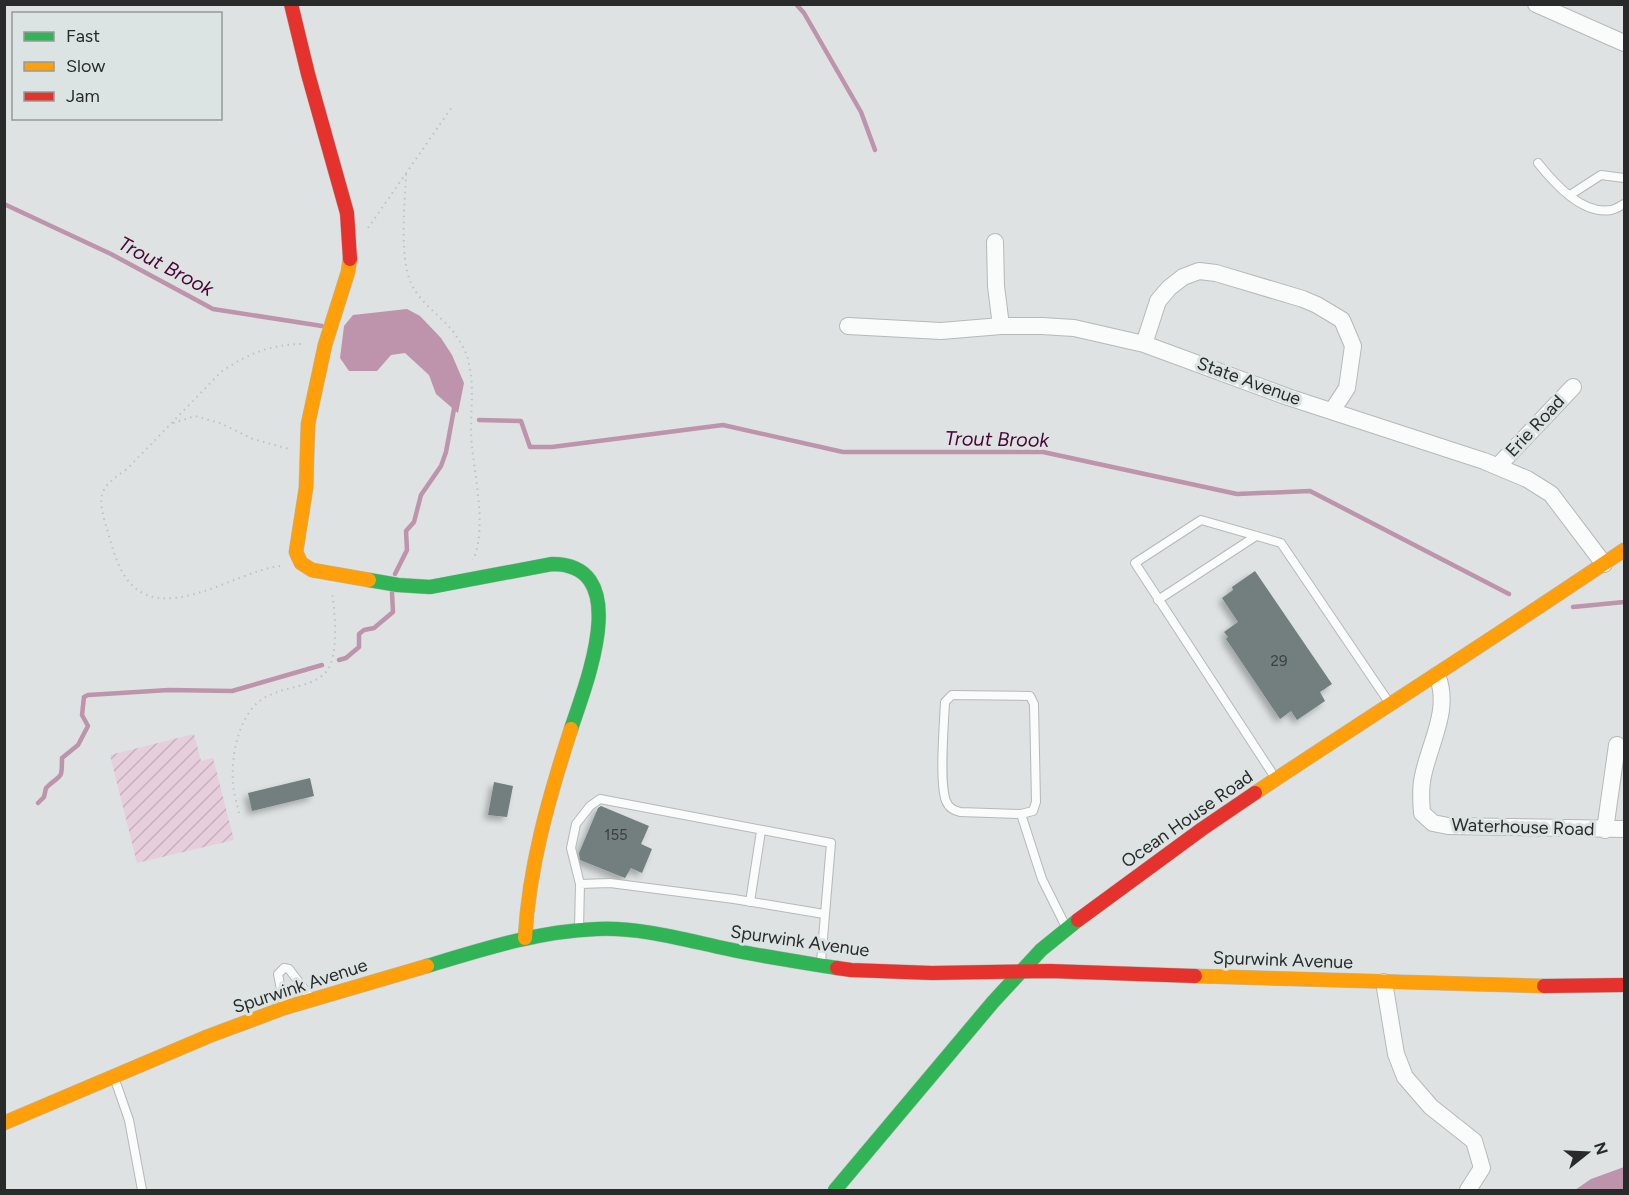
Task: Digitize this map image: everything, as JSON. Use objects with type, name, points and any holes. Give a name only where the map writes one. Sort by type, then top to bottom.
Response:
[{"type":"street","points":[[291,4],[347,213],[351,253],[348,272],[325,345],[308,424],[306,488],[296,552],[301,563],[312,570],[397,586],[420,588],[441,586],[537,565],[559,563],[576,567],[588,577],[599,605],[598,625],[589,673],[543,818],[526,906],[525,938]]},
{"type":"street","points":[[1536,4],[1624,43]]},
{"type":"street","points":[[995,242],[996,286],[1001,326]]},
{"type":"street","points":[[1144,344],[1158,301],[1183,277],[1199,272],[1216,273],[1303,300],[1317,305],[1342,320],[1353,346],[1347,388],[1332,411]]},
{"type":"street","name":"State Avenue","points":[[848,326],[941,331],[1001,326],[1042,326],[1074,328],[1144,344],[1288,397],[1498,466],[1540,485],[1551,494],[1604,564]]},
{"type":"street","name":"Erie Road","points":[[1498,466],[1573,387]]},
{"type":"street","name":"Ocean House Road","points":[[835,1191],[940,1064],[1041,950],[1066,928],[1202,829],[1624,550]]},
{"type":"street","name":"Waterhouse Road","points":[[1437,675],[1443,698],[1422,782],[1422,813],[1425,816],[1433,822],[1448,826],[1624,829]]},
{"type":"street","points":[[1605,830],[1617,745]]},
{"type":"street","name":"Spurwink Avenue","points":[[4,1123],[209,1036],[284,1008],[525,938],[579,931],[612,929],[646,932],[742,952],[850,970],[932,974],[1021,972],[1510,986],[1624,984]]},
{"type":"street","points":[[1384,982],[1396,1054],[1405,1077],[1431,1107],[1474,1141],[1482,1167],[1468,1191]]},
{"type":"lane","points":[[1538,163],[1581,204],[1594,210],[1612,210],[1624,204]]},
{"type":"lane","points":[[1570,195],[1601,175],[1624,178]]},
{"type":"lane","points":[[1276,779],[1135,563],[1163,544],[1201,520],[1281,543],[1390,704]]},
{"type":"lane","points":[[1158,600],[1256,536]]},
{"type":"lane","points":[[952,696],[1030,696],[1034,704],[1036,802],[1033,811],[1021,814],[960,812],[952,810],[946,801],[944,786],[945,702],[952,696]]},
{"type":"lane","points":[[579,931],[580,884],[571,848],[576,824],[590,806],[600,799],[831,843],[821,966]]},
{"type":"lane","points":[[1021,814],[1042,879],[1066,928]]},
{"type":"lane","points":[[750,902],[761,831]]},
{"type":"lane","points":[[580,884],[610,883],[824,914]]},
{"type":"lane","points":[[284,1008],[278,974],[284,968],[289,969],[312,1000]]},
{"type":"lane","points":[[114,1077],[129,1120],[142,1191]]},
{"type":"path","points":[[351,253],[452,107]]},
{"type":"path","points":[[406,174],[406,262],[411,283],[425,304],[457,336],[469,362],[474,402],[471,427],[479,532],[476,554],[463,581]]},
{"type":"path","points":[[301,563],[271,567],[178,598],[147,595],[134,587],[125,576],[114,550],[100,503],[102,491],[115,477],[127,469],[222,371],[240,359],[265,348],[284,344],[325,345]]},
{"type":"path","points":[[170,424],[195,416],[220,423],[253,439],[307,453]]},
{"type":"path","points":[[239,813],[233,783],[233,762],[244,723],[255,704],[266,697],[315,681],[332,664],[335,648],[333,600],[326,572]]},
{"type":"shaded area","points":[[407,309],[420,316],[441,338],[452,355],[464,383],[458,413],[436,394],[429,375],[405,353],[391,355],[377,371],[349,371],[340,358],[344,326],[353,315]]},
{"type":"shaded area","points":[[194,734],[201,761],[213,758],[234,840],[137,863],[110,755]]},
{"type":"shaded area","points":[[1624,1167],[1624,1190],[1575,1190],[1591,1179]]},
{"type":"building","points":[[1255,571],[1332,684],[1320,692],[1325,701],[1297,720],[1291,711],[1280,719],[1226,639],[1228,637],[1224,632],[1238,622],[1222,598],[1233,590],[1232,587]]},
{"type":"building","points":[[310,778],[314,796],[252,811],[248,793]]},
{"type":"building","points":[[494,782],[513,786],[507,817],[488,815]]},
{"type":"building","points":[[601,806],[649,826],[641,844],[652,849],[642,873],[631,868],[625,878],[580,860],[579,853],[598,808]]},
{"type":"waterway","points":[[796,4],[804,13],[861,112],[875,150]]},
{"type":"waterway","name":"Trout Brook","points":[[4,204],[111,254],[213,309],[322,326]]},
{"type":"waterway","points":[[395,574],[407,550],[406,531],[414,522],[421,495],[441,466],[454,409]]},
{"type":"waterway","name":"Trout Brook","points":[[479,420],[521,421],[530,447],[552,447],[723,425],[843,452],[1043,452],[1237,494],[1310,491],[1509,594]]},
{"type":"waterway","points":[[339,660],[346,658],[359,647],[359,634],[364,630],[374,628],[393,612],[392,593]]},
{"type":"waterway","name":"Trout Brook","points":[[1573,607],[1624,602]]},
{"type":"waterway","points":[[38,803],[44,797],[46,788],[61,774],[62,758],[78,745],[88,726],[82,715],[84,697],[88,695],[169,690],[232,691],[322,665]]},
{"type":"traffic: fast","points":[[369,580],[430,587],[552,564],[577,569],[592,584],[598,605],[598,630],[586,685],[571,729]]},
{"type":"traffic: fast","points":[[835,1190],[993,1002],[1041,950],[1078,920]]},
{"type":"traffic: fast","points":[[427,966],[532,937],[575,930],[613,929],[663,935],[837,968]]},
{"type":"traffic: slow","points":[[350,259],[325,345],[308,424],[306,488],[296,552],[301,563],[312,570],[369,580]]},
{"type":"traffic: slow","points":[[1255,793],[1624,550]]},
{"type":"traffic: slow","points":[[525,938],[527,911],[541,832],[571,729]]},
{"type":"traffic: slow","points":[[4,1123],[209,1036],[284,1008],[427,966]]},
{"type":"traffic: slow","points":[[1195,976],[1544,986]]},
{"type":"traffic: jam","points":[[291,4],[347,213],[350,259]]},
{"type":"traffic: jam","points":[[1078,920],[1255,793]]},
{"type":"traffic: jam","points":[[837,968],[932,973],[1050,971],[1195,976]]},
{"type":"traffic: jam","points":[[1544,986],[1624,985]]}]
